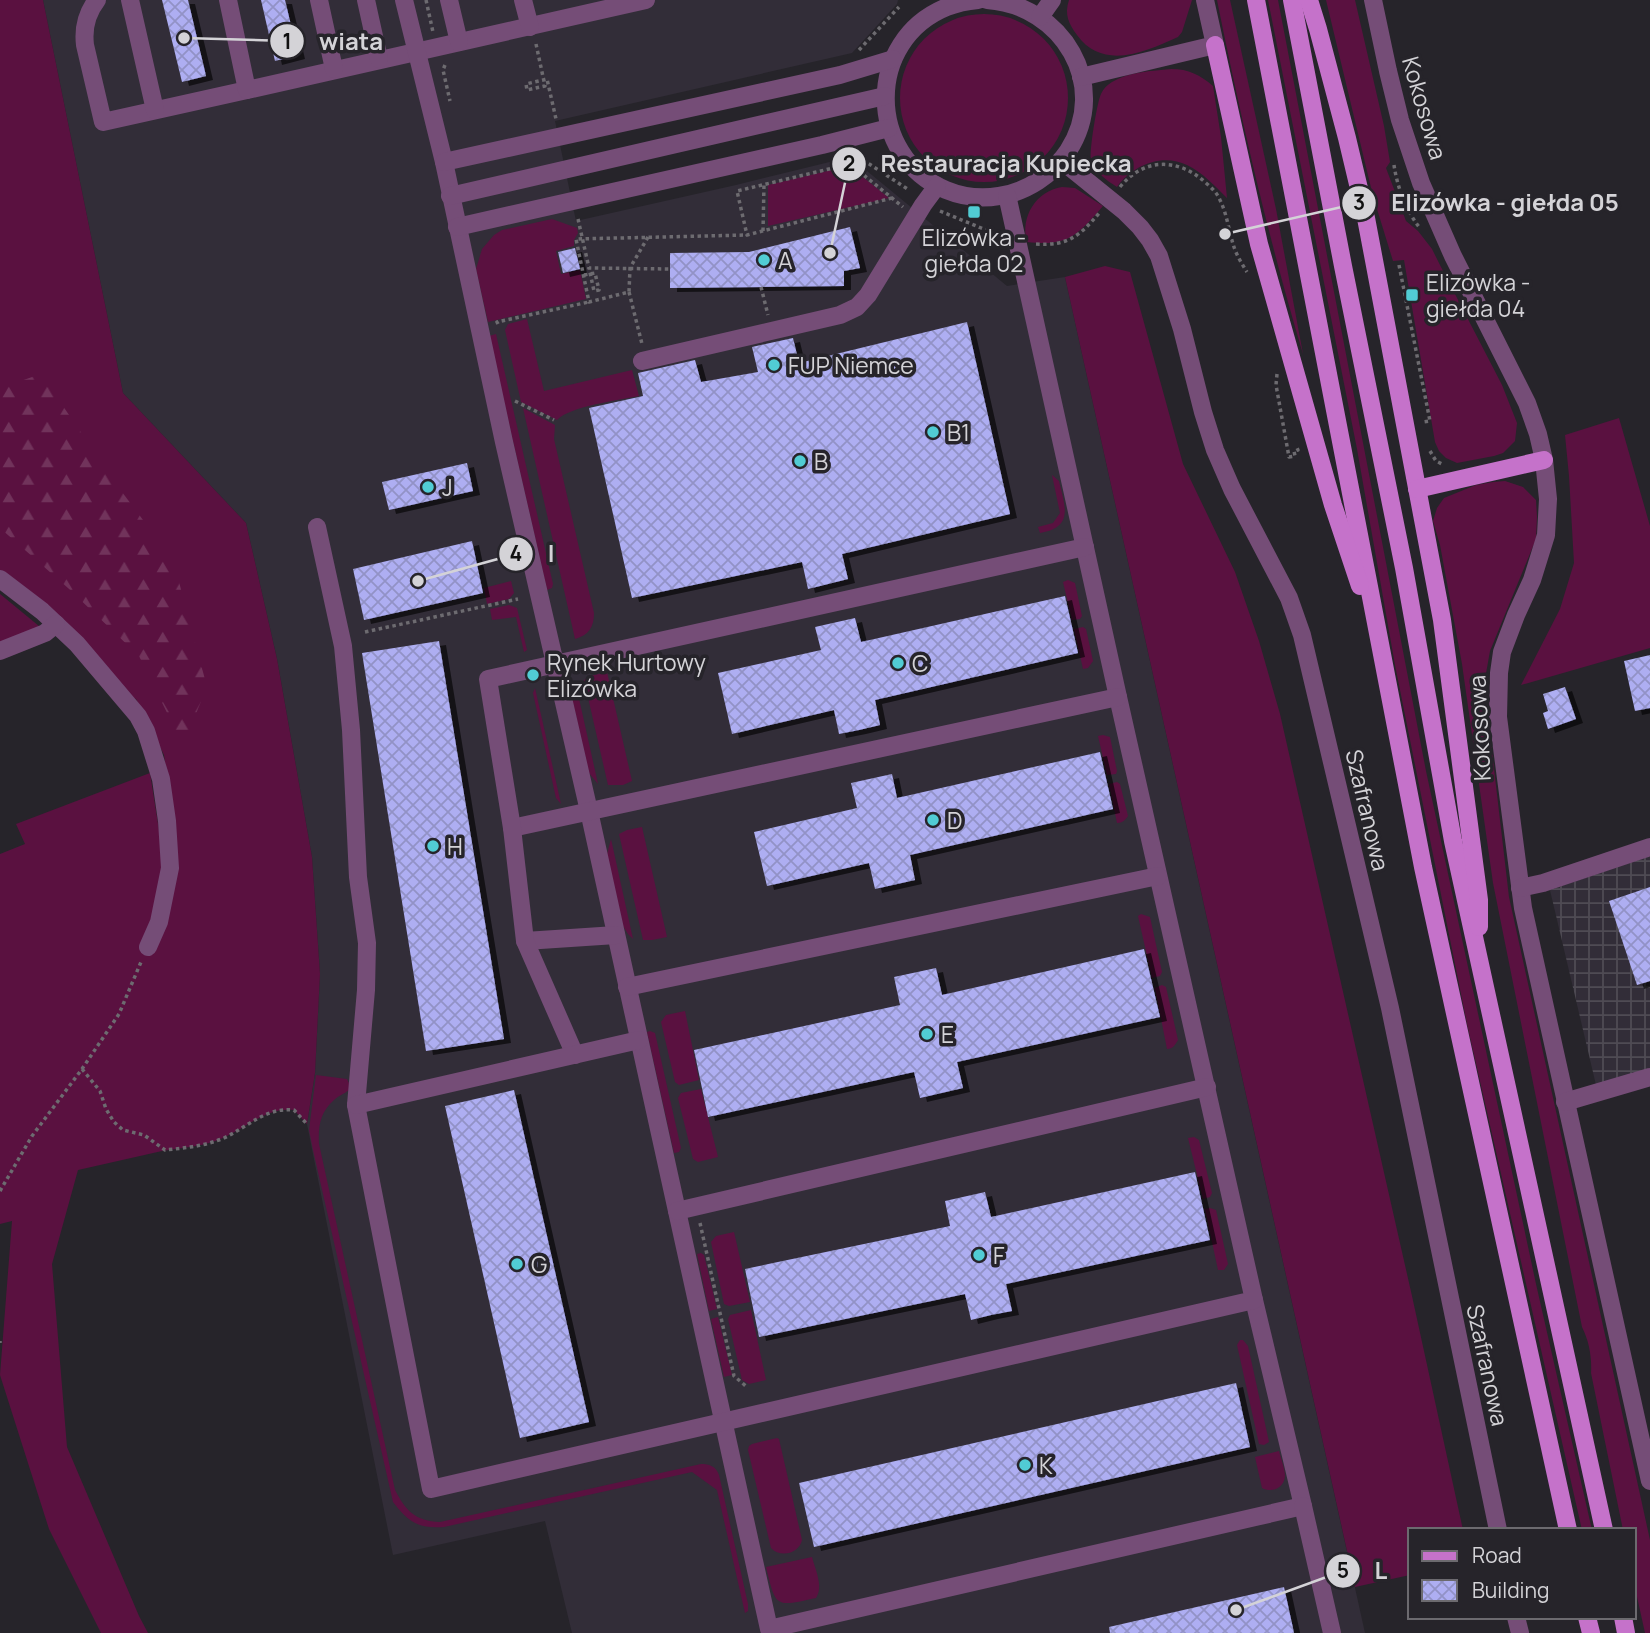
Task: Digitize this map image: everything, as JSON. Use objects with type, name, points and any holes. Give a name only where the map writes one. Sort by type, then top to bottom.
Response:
[{"type":"main road","points":[[1256,0],[1423,867],[1568,1528]]},
{"type":"main road","points":[[1292,0],[1404,568],[1453,841],[1604,1528]]},
{"type":"main road","points":[[1309,0],[1360,192],[1442,620],[1479,900],[1480,965]]},
{"type":"main road","points":[[1214,45],[1259,244],[1333,505],[1382,649]]},
{"type":"main road","points":[[1417,489],[1544,460]]},
{"type":"street","points":[[97,0],[88,14],[84,34],[103,122],[415,51],[455,50],[532,32],[599,5],[646,0]]},
{"type":"street","points":[[130,0],[155,110]]},
{"type":"street","points":[[228,0],[247,89]]},
{"type":"street","points":[[319,0],[334,69]]},
{"type":"street","points":[[366,0],[379,59]]},
{"type":"street","points":[[404,0],[444,163],[770,1631],[1303,1507]]},
{"type":"street","points":[[449,0],[455,50]]},
{"type":"street","points":[[523,0],[532,32]]},
{"type":"street","points":[[967,1],[947,7],[909,33],[893,59],[887,77],[886,112],[889,128],[903,156],[918,173],[937,186],[954,193],[989,198],[1007,195],[1036,183],[1061,160],[1073,141],[1082,115],[1083,96],[1081,77],[1069,48],[1060,35],[1040,17],[1019,6],[987,0]]},
{"type":"street","points":[[1040,17],[1052,0]]},
{"type":"street","points":[[1081,77],[1214,45],[1205,0]]},
{"type":"street","name":"Kokosowa","points":[[1373,0],[1397,107],[1421,183],[1453,256],[1527,403],[1544,460],[1548,499],[1546,536],[1532,580],[1506,641],[1499,673],[1499,717],[1520,888],[1530,944],[1650,1481]]},
{"type":"street","points":[[444,163],[840,75],[893,59]]},
{"type":"street","points":[[450,196],[885,96]]},
{"type":"street","points":[[457,226],[889,128]]},
{"type":"street","name":"Szafranowa","points":[[1061,160],[1124,211],[1140,227],[1159,256],[1215,450],[1232,489],[1289,598],[1302,635],[1390,1008],[1498,1528]]},
{"type":"street","points":[[645,354],[840,315],[857,307],[868,295],[913,215],[937,186]]},
{"type":"street","points":[[1007,195],[1158,876],[1332,1633]]},
{"type":"street","points":[[317,527],[343,646],[351,730],[358,877],[367,943],[366,990],[356,1105],[431,1489],[1254,1300]]},
{"type":"street","points":[[575,1055],[524,941],[512,828],[488,679],[1085,548]]},
{"type":"street","points":[[0,579],[42,611],[77,644],[138,716],[146,732],[161,779],[170,868],[159,922],[148,947]]},
{"type":"street","points":[[0,651],[45,633],[56,624]]},
{"type":"street","points":[[512,828],[1118,697]]},
{"type":"street","points":[[1520,888],[1544,883],[1650,847]]},
{"type":"street","points":[[627,988],[1158,876]]},
{"type":"street","points":[[524,941],[616,935]]},
{"type":"street","points":[[356,1105],[639,1040]]},
{"type":"street","points":[[1565,1102],[1650,1077]]},
{"type":"street","points":[[677,1212],[1207,1087]]},
{"type":"path","points":[[852,57],[898,7]]},
{"type":"path","points":[[532,32],[545,86],[527,90],[526,84],[547,79]]},
{"type":"path","points":[[450,104],[443,70],[455,50]]},
{"type":"path","points":[[851,152],[914,194],[913,215]]},
{"type":"path","points":[[747,235],[737,188],[850,164],[913,215]]},
{"type":"path","points":[[763,231],[764,184]]},
{"type":"path","points":[[589,302],[576,239],[747,235],[892,198]]},
{"type":"path","points":[[645,354],[629,292],[630,268],[648,237]]},
{"type":"path","points":[[1399,265],[1430,421]]},
{"type":"path","points":[[584,275],[595,272],[599,290],[594,291],[589,268]]},
{"type":"path","points":[[761,287],[769,320]]},
{"type":"path","points":[[500,335],[498,322],[629,292]]},
{"type":"path","points":[[1410,360],[1417,358]]},
{"type":"path","points":[[1276,385],[1287,448]]},
{"type":"path","points":[[518,414],[515,401],[554,421]]},
{"type":"path","points":[[1420,414],[1423,427]]},
{"type":"path","points":[[1429,449],[1437,461],[1452,467]]},
{"type":"path","points":[[365,632],[518,599]]},
{"type":"path","points":[[0,1191],[32,1136],[119,1014],[148,947]]},
{"type":"path","points":[[82,1069],[100,1091],[106,1110],[114,1122],[123,1130],[144,1135],[165,1150],[196,1147],[221,1139],[267,1113],[282,1109],[294,1110],[307,1124]]},
{"type":"shaded area","points":[[43,0],[898,0],[852,53],[555,121],[576,221],[850,157],[1007,286],[1065,277],[1365,1633],[572,1633],[545,1521],[393,1555],[307,1124],[315,1073],[320,974],[312,857],[277,659],[246,523],[123,393]]},
{"type":"shaded area","points":[[1650,856],[1650,1072],[1597,1089],[1550,890]]},
{"type":"green space","points":[[0,0],[43,0],[123,393],[246,523],[277,659],[312,857],[320,974],[315,1073],[307,1124],[294,1110],[275,1111],[210,1143],[78,1170],[52,1264],[67,1447],[148,1633],[101,1633],[49,1529],[0,1375],[12,1221],[0,1224],[0,854],[25,844],[16,824],[150,773],[159,830],[169,793],[164,755],[136,699],[117,691],[0,579]]},
{"type":"green space","points":[[1069,0],[1192,0],[1178,37],[1138,52],[1112,55],[1099,53],[1087,46],[1077,35],[1068,19]]},
{"type":"green space","points":[[1217,0],[1230,0],[1276,209],[1303,354],[1256,178]]},
{"type":"green space","points":[[1268,0],[1278,0],[1426,771],[1536,1284],[1592,1528],[1582,1528],[1467,1024],[1395,665],[1357,449]]},
{"type":"green space","points":[[1326,0],[1355,0],[1384,126],[1390,162],[1386,168],[1406,221],[1432,249],[1502,385],[1517,423],[1515,441],[1503,453],[1457,463],[1446,458],[1435,442],[1404,260],[1393,261],[1373,196]]},
{"type":"green space","points":[[984,14],[1016,20],[1043,39],[1062,66],[1068,98],[1062,130],[1043,157],[1016,176],[984,182],[952,176],[925,157],[906,130],[900,98],[906,66],[925,39],[952,20]]},
{"type":"green space","points":[[1171,69],[1194,73],[1213,86],[1227,198],[1198,171],[1177,162],[1168,160],[1149,163],[1131,173],[1117,187],[1102,176],[1093,164],[1091,155],[1094,127],[1099,99],[1104,89],[1125,76]]},
{"type":"green space","points":[[849,166],[889,198],[768,226],[768,185]]},
{"type":"green space","points":[[1062,187],[1075,188],[1103,206],[1071,237],[1053,243],[1027,242],[1026,223],[1032,207],[1045,194]]},
{"type":"green space","points":[[552,219],[577,228],[574,246],[556,251],[561,274],[580,270],[586,299],[488,322],[476,269],[482,249],[502,230]]},
{"type":"green space","points":[[1105,266],[1130,272],[1183,464],[1235,572],[1280,714],[1463,1528],[1408,1528],[1408,1575],[1355,1587],[1065,277]]},
{"type":"green space","points":[[527,319],[544,391],[632,370],[639,396],[584,407],[557,420],[521,402],[505,330],[508,324]]},
{"type":"green space","points":[[496,334],[553,584],[552,588],[547,590],[489,336]]},
{"type":"green space","points":[[41,374],[175,567],[207,687],[183,745],[139,656],[0,528],[0,388]]},
{"type":"green space","points":[[523,408],[555,425],[554,439],[594,613],[590,630],[575,639]]},
{"type":"green space","points":[[1619,418],[1650,526],[1650,648],[1521,685],[1560,609],[1574,563],[1565,435]]},
{"type":"green space","points":[[1052,475],[1059,481],[1065,507],[1063,521],[1051,530],[1040,533],[1038,527],[1053,523],[1060,513]]},
{"type":"green space","points":[[1505,481],[1523,487],[1536,500],[1537,517],[1536,539],[1490,651],[1485,679],[1509,897],[1650,1540],[1650,1633],[1645,1633],[1636,1592],[1636,1528],[1623,1528],[1591,1373],[1590,1349],[1582,1327],[1493,883],[1462,664],[1433,521],[1444,498],[1476,485]]},
{"type":"green space","points":[[1068,580],[1075,583],[1082,616],[1080,619],[1072,620],[1063,582]]},
{"type":"green space","points":[[511,581],[514,593],[509,599],[487,604],[484,588]]},
{"type":"green space","points":[[0,594],[45,631],[0,647]]},
{"type":"green space","points":[[509,605],[517,608],[527,650],[524,652],[516,617],[492,620],[490,609]]},
{"type":"green space","points":[[1074,629],[1086,629],[1093,661],[1088,668],[1083,669]]},
{"type":"green space","points":[[607,672],[632,781],[623,785],[608,785],[584,680]]},
{"type":"green space","points":[[576,685],[598,784],[589,773],[573,703],[572,696]]},
{"type":"green space","points":[[535,688],[561,804],[556,798],[533,693]]},
{"type":"green space","points":[[1098,736],[1110,737],[1116,774],[1107,775]]},
{"type":"green space","points":[[1109,784],[1120,784],[1128,816],[1117,823]]},
{"type":"green space","points":[[642,827],[667,937],[652,940],[643,940],[619,834]]},
{"type":"green space","points":[[611,839],[633,939],[623,926],[607,854]]},
{"type":"green space","points":[[1141,914],[1150,917],[1162,972],[1160,976],[1152,978],[1138,916]]},
{"type":"green space","points":[[1162,985],[1166,987],[1178,1040],[1169,1049],[1155,988]]},
{"type":"green space","points":[[685,1011],[699,1080],[679,1085],[675,1082],[661,1022],[666,1015]]},
{"type":"green space","points":[[647,1032],[655,1033],[681,1148],[679,1152],[674,1153]]},
{"type":"green space","points":[[316,1075],[347,1079],[349,1083],[349,1090],[334,1100],[323,1115],[319,1144],[395,1490],[407,1509],[424,1520],[440,1522],[701,1464],[709,1465],[716,1469],[719,1475],[748,1611],[745,1613],[717,1490],[692,1472],[444,1527],[428,1527],[415,1523],[398,1509],[393,1502],[309,1130]]},
{"type":"green space","points":[[701,1089],[718,1157],[698,1162],[693,1159],[678,1098],[681,1093]]},
{"type":"green space","points":[[1188,1138],[1199,1140],[1212,1193],[1210,1197],[1203,1199]]},
{"type":"green space","points":[[1205,1209],[1216,1210],[1228,1264],[1224,1270],[1218,1270]]},
{"type":"green space","points":[[734,1232],[750,1302],[729,1306],[724,1304],[711,1242],[716,1236]]},
{"type":"green space","points":[[697,1254],[704,1255],[717,1309],[709,1311]]},
{"type":"green space","points":[[751,1310],[766,1380],[749,1384],[742,1380],[728,1319],[730,1315]]},
{"type":"green space","points":[[718,1317],[732,1375],[724,1377],[711,1319]]},
{"type":"green space","points":[[1240,1340],[1248,1346],[1269,1442],[1264,1445],[1259,1444],[1237,1345]]},
{"type":"green space","points":[[777,1438],[802,1540],[797,1549],[784,1554],[771,1548],[748,1450],[752,1444]]},
{"type":"green space","points":[[1279,1451],[1284,1480],[1276,1489],[1262,1488],[1255,1457]]},
{"type":"green space","points":[[812,1557],[819,1583],[816,1598],[792,1603],[779,1601],[772,1590],[766,1567]]},
{"type":"building","points":[[162,0],[188,0],[206,76],[182,82]]},
{"type":"building","points":[[261,0],[285,0],[298,55],[275,61]]},
{"type":"building","name":"A","points":[[850,227],[860,268],[844,271],[844,286],[670,288],[670,253],[749,252]]},
{"type":"building","points":[[575,248],[580,269],[563,273],[558,252]]},
{"type":"building","points":[[967,322],[1010,514],[842,554],[848,579],[808,589],[802,562],[632,598],[589,408],[643,396],[638,373],[695,360],[701,382],[758,372],[752,347],[793,338],[799,363]]},
{"type":"building","name":"J","points":[[467,463],[473,491],[389,510],[382,482]]},
{"type":"building","points":[[472,541],[483,593],[364,620],[353,569]]},
{"type":"building","name":"C","points":[[1065,596],[1078,653],[875,700],[880,725],[859,730],[839,734],[834,710],[732,734],[718,673],[821,650],[815,627],[855,618],[861,642]]},
{"type":"building","name":"H","points":[[439,641],[504,1039],[426,1051],[362,653]]},
{"type":"building","points":[[1650,655],[1650,708],[1635,711],[1624,661]]},
{"type":"building","points":[[1565,687],[1576,719],[1548,729],[1543,713],[1548,711],[1543,694]]},
{"type":"building","name":"D","points":[[1100,752],[1113,809],[910,855],[915,880],[875,889],[869,863],[767,886],[754,832],[857,808],[851,783],[892,774],[897,798]]},
{"type":"building","points":[[1650,887],[1650,981],[1637,985],[1609,901]]},
{"type":"building","name":"E","points":[[1144,949],[1160,1017],[957,1062],[963,1088],[920,1098],[914,1072],[708,1117],[694,1050],[900,1005],[894,977],[936,968],[942,995]]},
{"type":"building","name":"G","points":[[514,1090],[589,1422],[520,1438],[445,1106]]},
{"type":"building","name":"F","points":[[1195,1172],[1210,1240],[1006,1284],[1012,1311],[971,1320],[965,1294],[759,1337],[745,1269],[950,1226],[945,1201],[985,1192],[991,1217]]},
{"type":"building","name":"K","points":[[1236,1383],[1250,1447],[814,1547],[799,1483]]},
{"type":"building","points":[[1284,1587],[1294,1633],[1110,1633],[1109,1627]]},
{"type":"place","name":"wiata","points":[[184,38]]},
{"type":"place","name":"Elizówka - giełda 02","points":[[974,212]]},
{"type":"place","name":"Elizówka - giełda 05","points":[[1225,234]]},
{"type":"place","name":"Restauracja Kupiecka","points":[[830,253]]},
{"type":"place","name":"A","points":[[764,260]]},
{"type":"place","name":"Elizówka - giełda 04","points":[[1412,295]]},
{"type":"place","name":"FUP Niemce","points":[[774,365]]},
{"type":"place","name":"B1","points":[[933,432]]},
{"type":"place","name":"B","points":[[800,461]]},
{"type":"place","name":"J","points":[[428,487]]},
{"type":"place","name":"I","points":[[418,581]]},
{"type":"place","name":"C","points":[[898,663]]},
{"type":"place","name":"Rynek Hurtowy Elizówka","points":[[533,675]]},
{"type":"place","name":"D","points":[[933,820]]},
{"type":"place","name":"H","points":[[433,846]]},
{"type":"place","name":"E","points":[[927,1034]]},
{"type":"place","name":"F","points":[[979,1255]]},
{"type":"place","name":"G","points":[[517,1264]]},
{"type":"place","name":"K","points":[[1025,1465]]},
{"type":"place","name":"L","points":[[1236,1610]]}]
